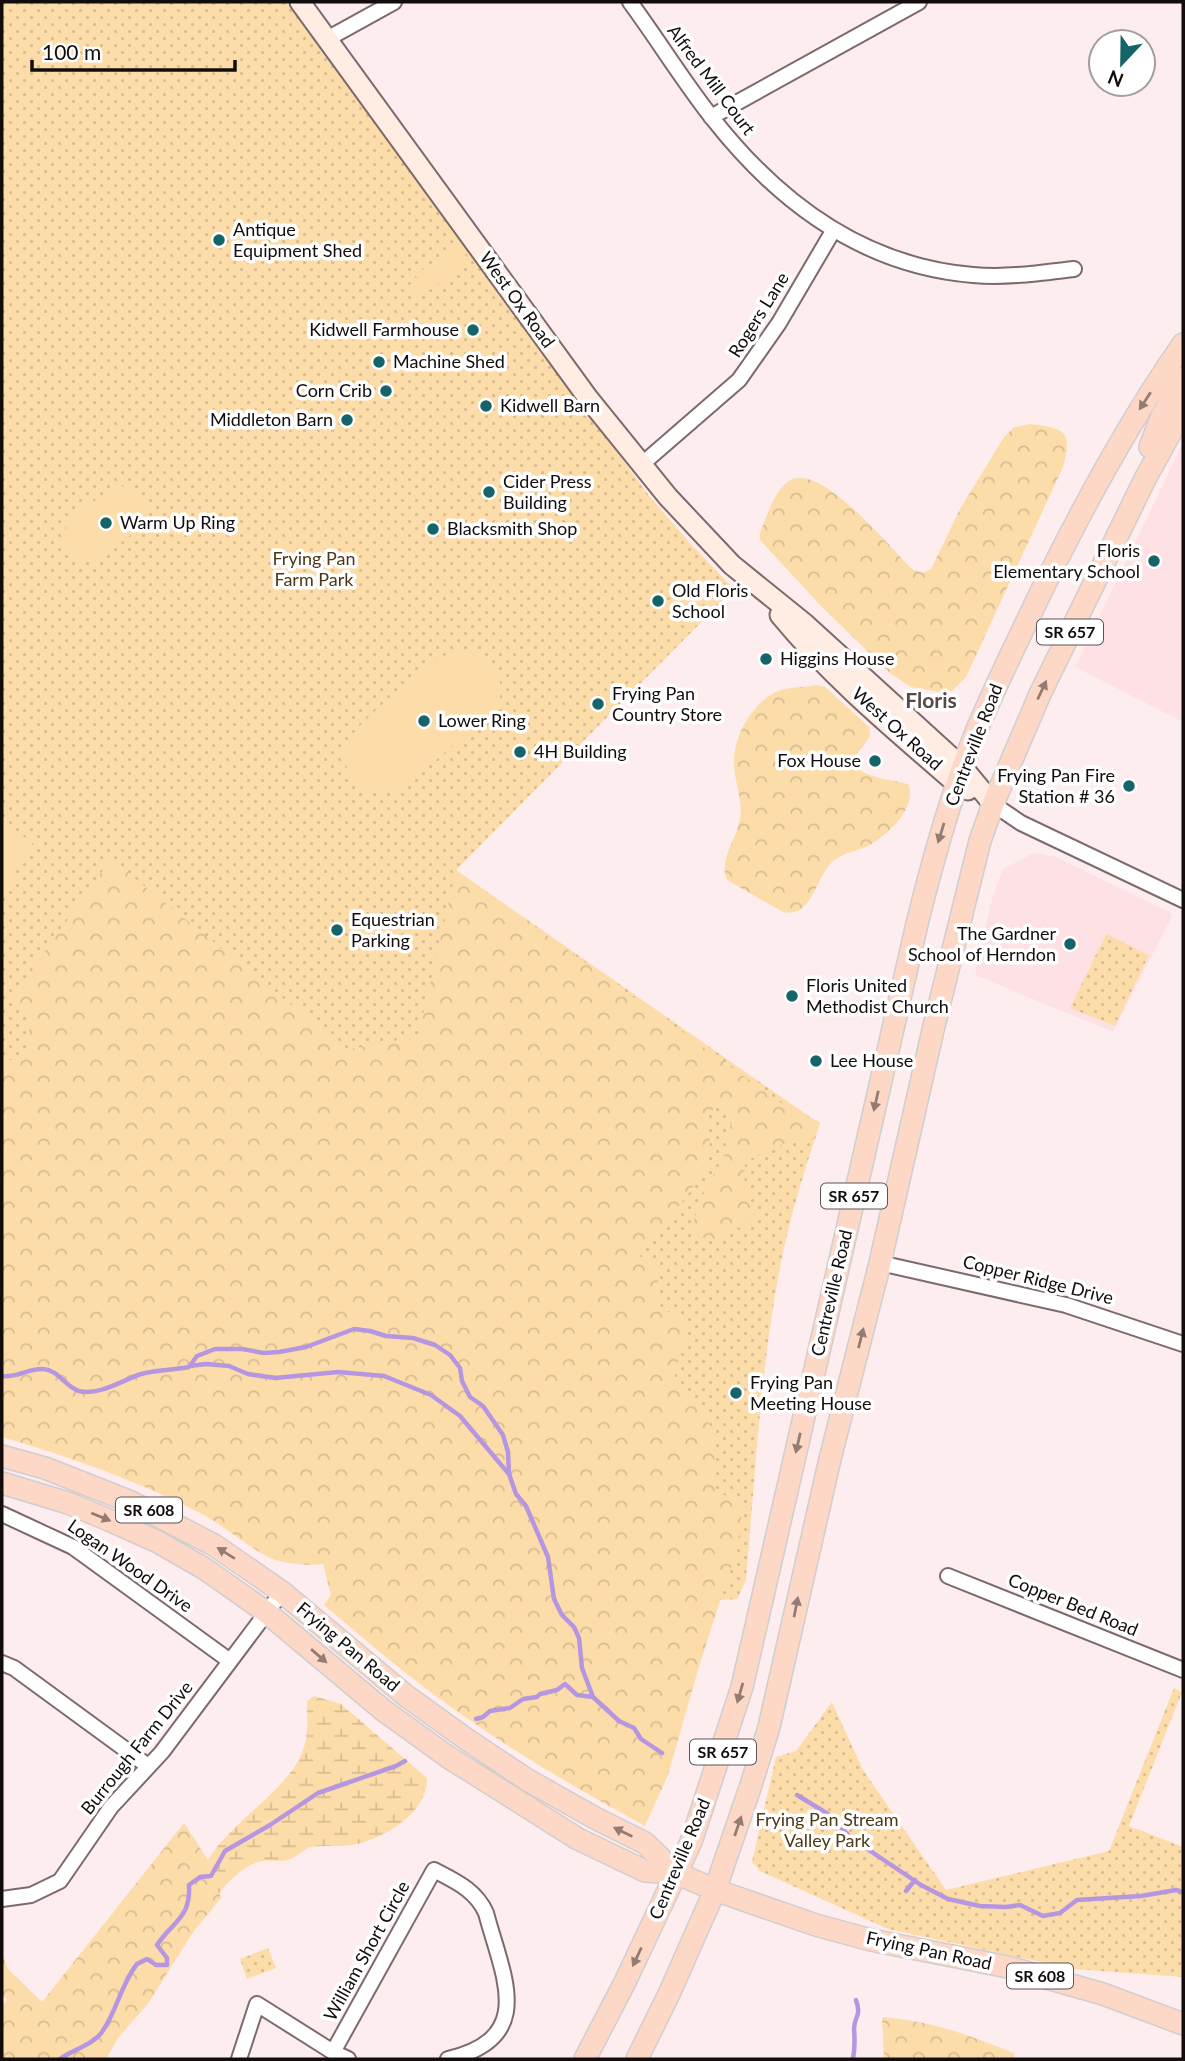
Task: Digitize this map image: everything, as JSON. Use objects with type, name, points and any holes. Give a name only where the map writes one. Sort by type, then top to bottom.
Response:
[{"type":"main road","name":"West Ox Road","points":[[300,2],[588,398],[703,537],[752,582],[805,624],[960,776],[993,804]]},
{"type":"main road","name":"Centreville Road","points":[[585,2059],[625,1982],[702,1815],[742,1688],[917,924],[935,854],[960,776],[1006,665],[1091,491],[1131,422],[1183,344]]},
{"type":"main road","points":[[1129,513],[1156,432],[1183,378]]},
{"type":"main road","name":"SR 657","points":[[637,2059],[715,1890],[769,1727],[830,1459],[880,1263],[975,857],[993,804],[1045,684],[1183,410]]},
{"type":"main road","name":"Frying Pan Road","points":[[2,1456],[45,1468],[131,1502],[214,1545],[282,1592],[396,1688],[447,1726],[526,1779],[645,1843],[676,1873]]},
{"type":"main road","name":"Frying Pan Road","points":[[2,1483],[68,1503],[158,1542],[205,1569],[267,1612],[383,1710],[479,1777],[578,1839],[645,1871],[676,1873],[715,1890],[852,1935],[1020,1970],[1103,1994],[1183,2024]]},
{"type":"street","points":[[327,39],[394,2]]},
{"type":"street","name":"Alfred Mill Court","points":[[630,2],[711,117],[732,142],[775,187],[833,231],[882,254],[946,271],[1002,276],[1074,269]]},
{"type":"street","points":[[711,117],[919,2]]},
{"type":"street","name":"Rogers Lane","points":[[641,465],[739,380],[779,323],[833,231]]},
{"type":"street","name":"West Ox Road","points":[[993,804],[1021,823],[1183,900]]},
{"type":"street","name":"Copper Ridge Drive","points":[[880,1263],[1066,1305],[1183,1344]]},
{"type":"street","name":"Logan Wood Drive","points":[[2,1514],[73,1546],[230,1661]]},
{"type":"street","name":"Copper Bed Road","points":[[948,1576],[1182,1666]]},
{"type":"street","name":"Burrough Farm Drive","points":[[2,1899],[30,1895],[60,1881],[111,1807],[162,1752],[282,1592]]},
{"type":"street","points":[[2,1663],[14,1668],[148,1766]]},
{"type":"street","name":"William Short Circle","points":[[333,2052],[434,1870],[480,1900],[486,1913],[508,2000],[504,2024],[495,2037],[471,2054],[447,2059]]},
{"type":"street","name":"William Short Circle","points":[[239,2059],[257,2004],[348,2059]]},
{"type":"shaded area","name":"Floris Elementary School","points":[[1183,443],[1183,722],[1075,667]]},
{"type":"shaded area","name":"The Gardner School of Herndon","points":[[1034,853],[1056,857],[1173,914],[1113,1032],[975,975],[992,899],[1003,869]]},
{"type":"green space","name":"Frying Pan Farm Park","points":[[2,2],[286,2],[650,497],[734,589],[456,870],[820,1124],[792,1216],[772,1311],[755,1465],[746,1580],[737,1599],[515,1613],[2,1251]]},
{"type":"green space","points":[[458,246],[471,262],[418,298],[409,285],[418,279],[415,275]]},
{"type":"green space","points":[[1030,424],[1051,427],[1063,434],[1067,446],[1063,467],[966,677],[952,691],[939,692],[911,687],[890,673],[821,606],[760,540],[765,520],[779,491],[789,481],[802,478],[818,483],[836,495],[855,510],[912,569],[923,573],[931,569],[960,509],[1004,437],[1014,427]]},
{"type":"green space","name":"Warm Up Ring","points":[[123,486],[143,498],[147,509],[145,521],[129,537],[98,558],[86,561],[74,556],[65,540],[70,521],[92,503]]},
{"type":"green space","name":"Lower Ring","points":[[459,649],[480,655],[495,669],[501,688],[496,709],[402,789],[381,793],[366,789],[345,763],[344,747],[350,737],[378,708],[416,676]]},
{"type":"green space","points":[[817,685],[825,687],[869,727],[870,735],[857,755],[857,766],[868,775],[909,785],[910,794],[904,813],[891,829],[866,847],[836,859],[801,909],[783,912],[727,880],[725,865],[741,812],[734,755],[745,724],[765,699],[784,689]]},
{"type":"green space","points":[[2,824],[33,842],[2,896]]},
{"type":"green space","points":[[111,859],[347,1050],[418,1036],[456,870],[787,1107],[820,1122],[814,1139],[788,1142],[746,1161],[745,1182],[754,1216],[742,1226],[710,1241],[698,1235],[693,1224],[700,1200],[725,1154],[732,1118],[725,1105],[714,1108],[706,1120],[710,1139],[709,1153],[700,1176],[676,1209],[646,1240],[640,1251],[639,1256],[662,1267],[658,1281],[661,1309],[683,1318],[688,1331],[680,1351],[673,1386],[703,1409],[714,1435],[715,1489],[743,1507],[737,1549],[668,1775],[645,1826],[515,1750],[465,1717],[396,1665],[324,1605],[331,1595],[323,1564],[296,1564],[270,1558],[202,1514],[154,1491],[79,1461],[2,1437],[2,1056],[9,1060],[26,1059],[30,1023],[13,996]]},
{"type":"green space","points":[[1106,934],[1149,955],[1115,1026],[1070,1008]]},
{"type":"green space","name":"Frying Pan Stream Valley Park","points":[[1174,1688],[1182,1692],[1129,1826],[1183,1847],[1183,1977],[1074,1969],[888,1929],[760,1871],[752,1862],[776,1757],[796,1751],[832,1702],[863,1770],[946,1890],[1109,1851]]},
{"type":"green space","points":[[314,1696],[341,1704],[427,1778],[420,1802],[402,1822],[377,1837],[353,1845],[310,1847],[287,1860],[255,1863],[235,1876],[219,1894],[208,1860],[296,1764],[306,1738],[307,1701]]},
{"type":"green space","points":[[184,1823],[208,1860],[221,1898],[194,1931],[147,2005],[118,2038],[106,2059],[2,2059],[2,2007],[7,1999],[2,1996],[2,1954],[8,1969],[42,2002]]},
{"type":"green space","points":[[268,1948],[276,1968],[247,1979],[240,1959]]},
{"type":"green space","points":[[882,2017],[933,2025],[966,2035],[1014,2053],[1015,2059],[884,2059]]},
{"type":"waterway","points":[[2,1376],[49,1370],[74,1389],[87,1392],[103,1389],[141,1374],[189,1367],[197,1356],[215,1349],[279,1352],[306,1347],[354,1329],[413,1338],[435,1345],[450,1355],[460,1368],[462,1381],[470,1397],[483,1406],[503,1435],[508,1452],[509,1474],[516,1494],[526,1506],[548,1557],[554,1599],[579,1638],[582,1668],[593,1697],[619,1721],[634,1728],[641,1739],[662,1753]]},
{"type":"waterway","points":[[190,1366],[229,1366],[248,1374],[275,1378],[338,1372],[384,1376],[431,1395],[460,1416],[508,1473]]},
{"type":"waterway","points":[[476,1719],[490,1711],[510,1708],[523,1699],[557,1690],[565,1684],[577,1695],[593,1697]]},
{"type":"waterway","points":[[60,2059],[102,2032],[137,1964],[147,1959],[156,1965],[167,1965],[167,1958],[157,1945],[184,1912],[189,1885],[200,1877],[211,1876],[225,1851],[318,1793],[405,1761]]},
{"type":"waterway","points":[[797,1795],[828,1814],[851,1838],[921,1885],[948,1899],[980,1906],[1020,1905],[1043,1916],[1060,1913],[1077,1900],[1141,1896],[1176,1890],[1183,1892]]},
{"type":"waterway","points":[[906,1891],[915,1880]]},
{"type":"waterway","points":[[853,2059],[854,2025],[858,2013],[856,2000]]},
{"type":"place","name":"Antique Equipment Shed","points":[[219,240]]},
{"type":"place","name":"Kidwell Farmhouse","points":[[473,330]]},
{"type":"place","name":"Machine Shed","points":[[379,362]]},
{"type":"place","name":"Corn Crib","points":[[386,391]]},
{"type":"place","name":"Kidwell Barn","points":[[486,406]]},
{"type":"place","name":"Middleton Barn","points":[[347,420]]},
{"type":"place","name":"Cider Press Building","points":[[489,492]]},
{"type":"place","name":"Warm Up Ring","points":[[106,523]]},
{"type":"place","name":"Blacksmith Shop","points":[[433,529]]},
{"type":"place","name":"Floris Elementary School","points":[[1154,561]]},
{"type":"place","name":"Old Floris School","points":[[658,601]]},
{"type":"place","name":"Higgins House","points":[[766,659]]},
{"type":"place","name":"Frying Pan Country Store","points":[[598,704]]},
{"type":"place","name":"Lower Ring","points":[[424,721]]},
{"type":"place","name":"4H Building","points":[[520,752]]},
{"type":"place","name":"Fox House","points":[[875,761]]},
{"type":"place","name":"Frying Pan Fire Station # 36","points":[[1129,786]]},
{"type":"place","name":"Equestrian Parking","points":[[337,930]]},
{"type":"place","name":"The Gardner School of Herndon","points":[[1070,944]]},
{"type":"place","name":"Floris United Methodist Church","points":[[792,996]]},
{"type":"place","name":"Lee House","points":[[816,1061]]},
{"type":"place","name":"Frying Pan Meeting House","points":[[736,1393]]},
{"type":"district","name":"Floris","points":[[931,701]]}]
